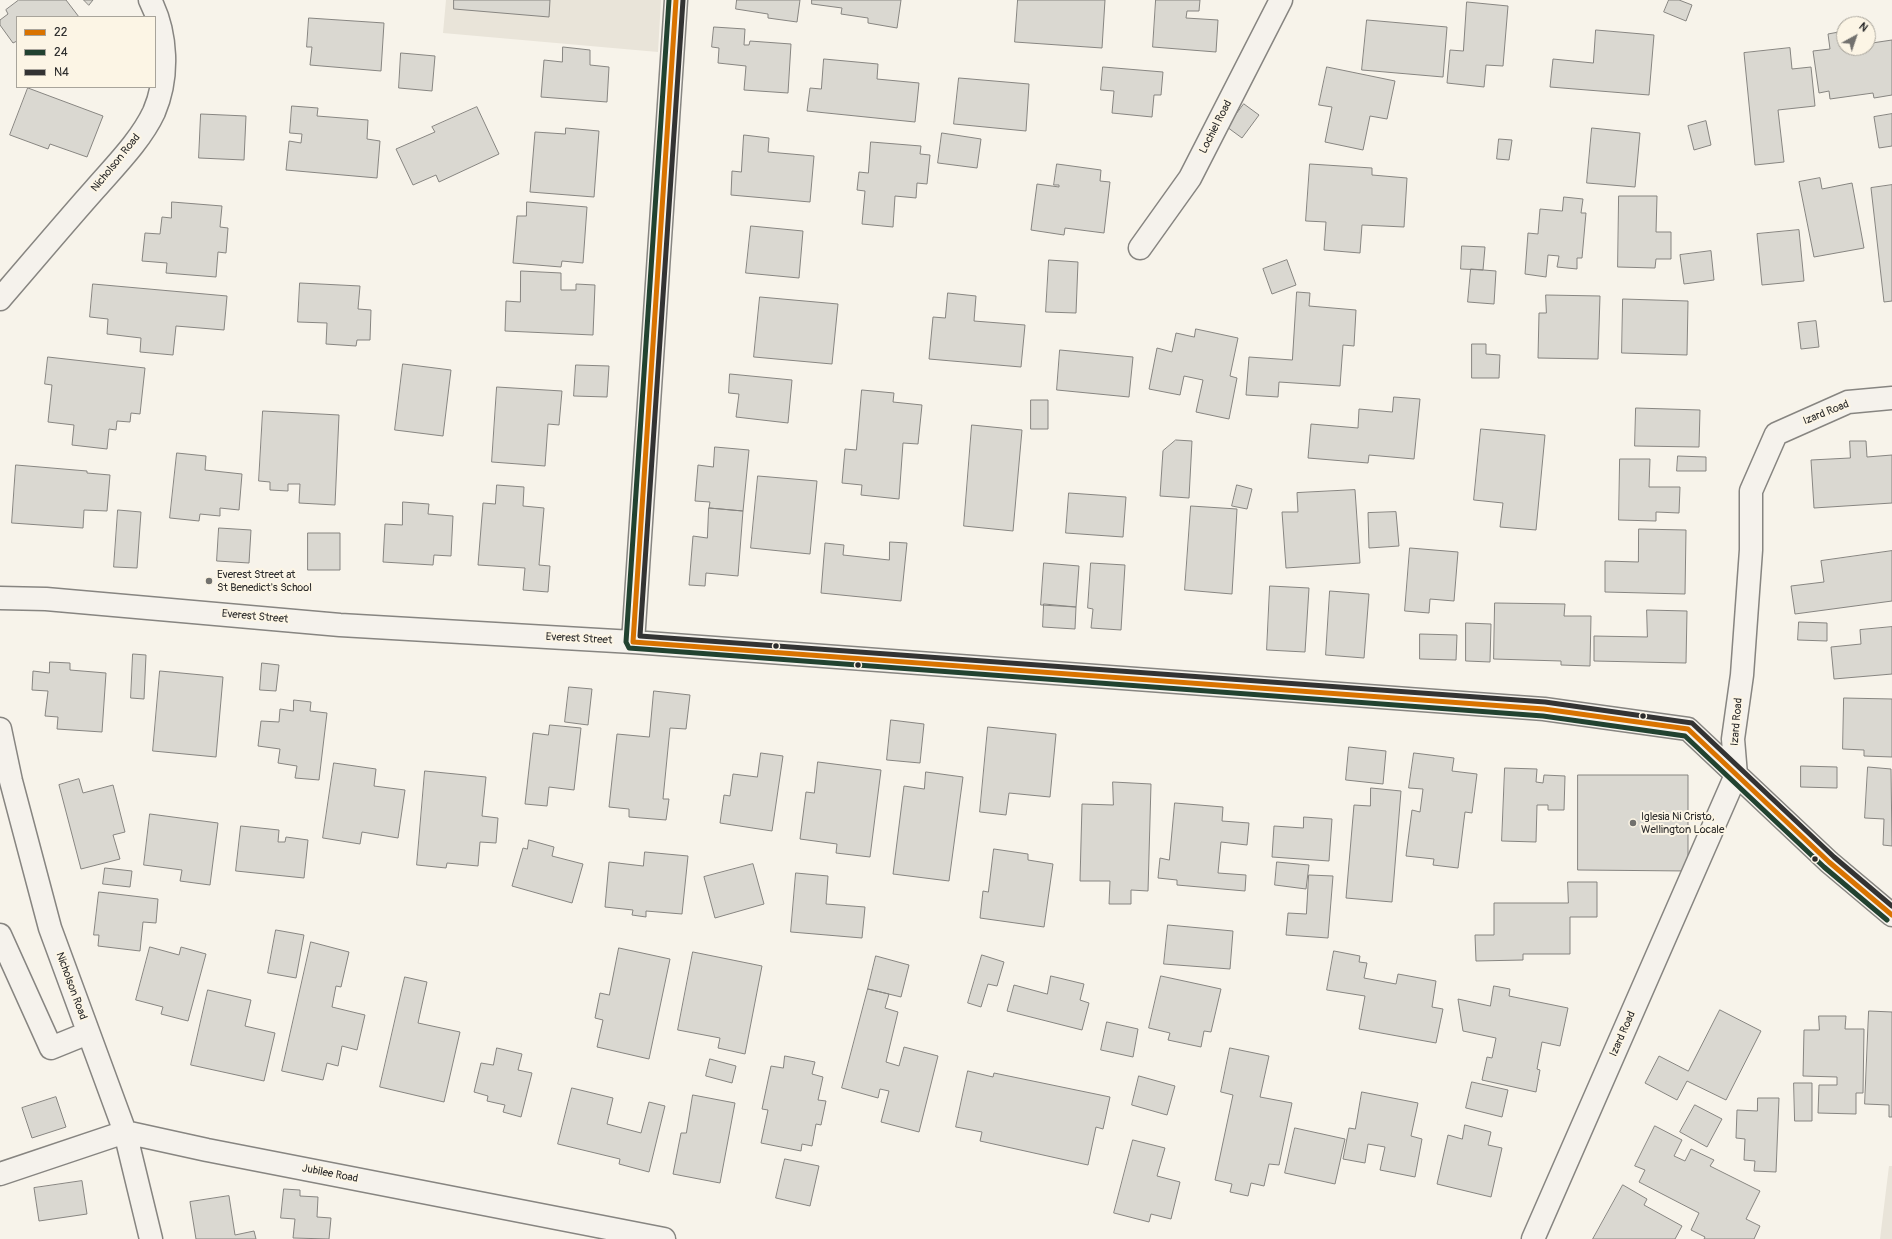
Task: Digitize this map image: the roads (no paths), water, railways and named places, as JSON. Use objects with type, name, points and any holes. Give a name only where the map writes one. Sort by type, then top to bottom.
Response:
[{"type":"street","name":"Nicholson Road","points":[[0,299],[131,147],[154,112],[162,85],[165,52],[156,10],[150,0]]},
{"type":"street","points":[[633,642],[676,0]]},
{"type":"street","name":"Lochiel Road","points":[[1140,248],[1190,178],[1281,0]]},
{"type":"street","name":"Izard Road","points":[[1533,1239],[1736,776],[1733,739],[1742,675],[1745,636],[1751,550],[1751,491],[1776,434],[1848,402],[1892,398]]},
{"type":"street","name":"Everest Street","points":[[0,598],[46,599],[340,625],[633,642],[1544,709],[1688,729],[1736,776],[1829,862],[1892,914]]},
{"type":"street","name":"Nicholson Road","points":[[0,729],[10,781],[50,928],[125,1132],[151,1239]]},
{"type":"street","points":[[0,935],[52,1048],[88,1033]]},
{"type":"street","points":[[0,1174],[125,1132]]},
{"type":"street","name":"Jubilee Road","points":[[125,1132],[207,1150],[664,1239]]},
{"type":"place","name":"Everest Street at St Benedict's School","points":[[209,581]]},
{"type":"place","name":"Iglesia Ni Cristo, Wellington Locale","points":[[1633,823]]}]
